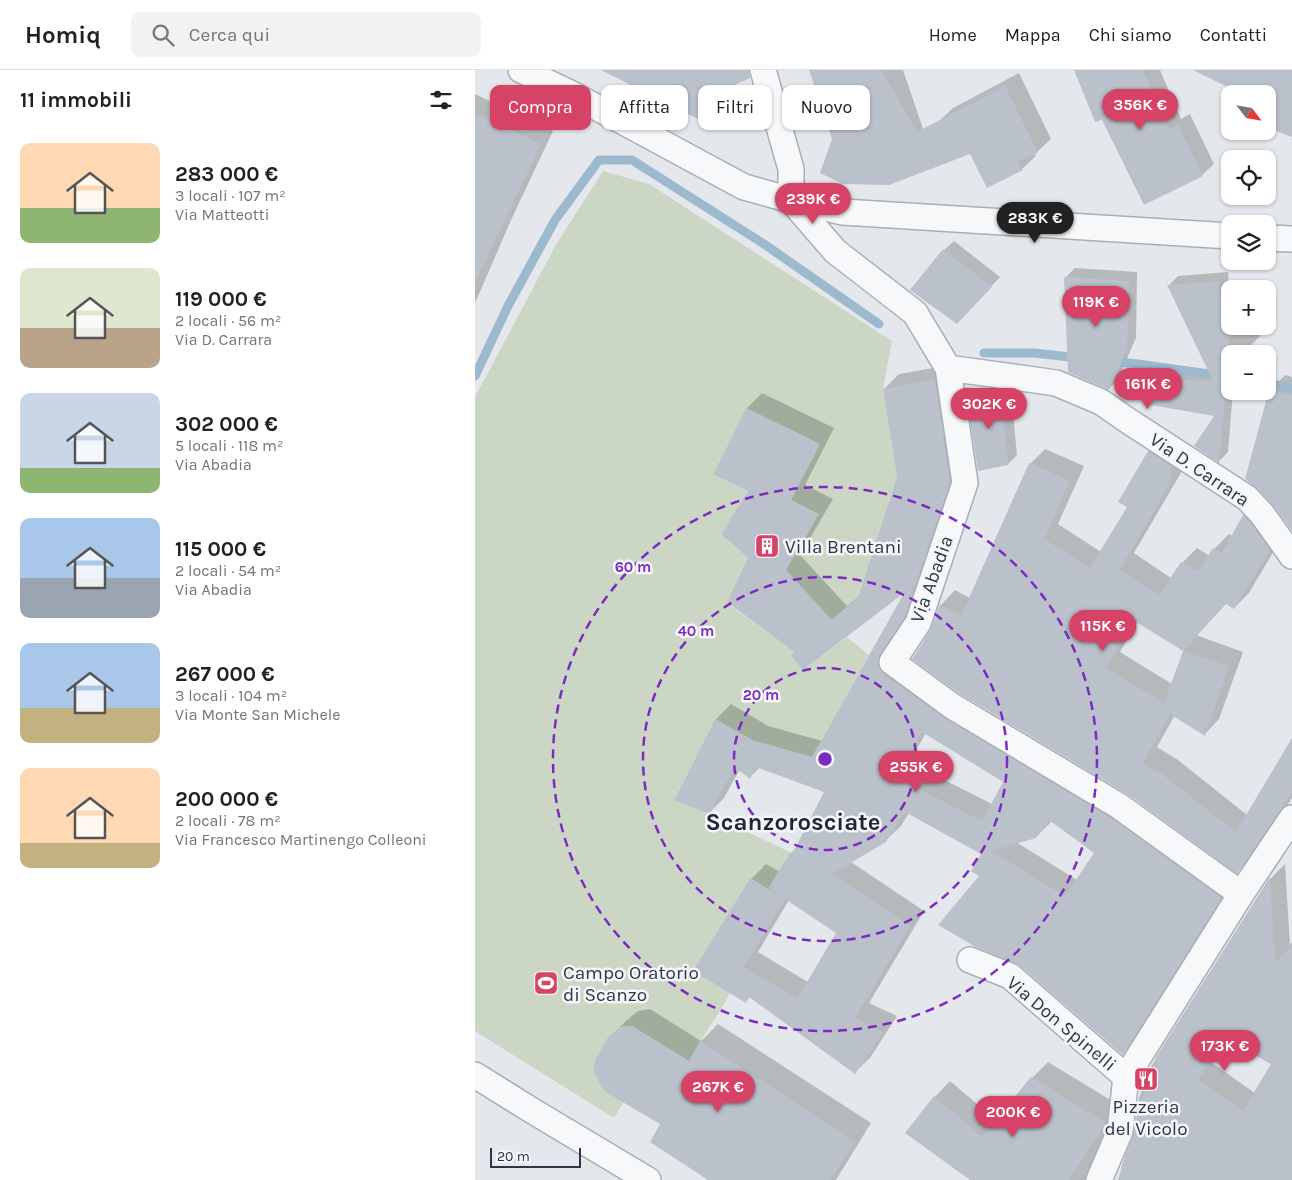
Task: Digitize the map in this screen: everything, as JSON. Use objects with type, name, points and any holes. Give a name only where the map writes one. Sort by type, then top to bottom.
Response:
[{"type":"street","points":[[521,70],[570,93],[744,187],[791,200],[843,212],[1221,235]]},
{"type":"street","points":[[763,70],[791,169],[791,200]]},
{"type":"street","name":"Via Abadia","points":[[791,200],[835,251],[915,313],[948,368],[965,483],[918,623],[892,662],[953,706],[1119,806],[1241,894]]},
{"type":"street","points":[[1276,238],[1292,239]]},
{"type":"street","name":"Via D. Carrara","points":[[948,368],[1056,383],[1101,402],[1247,498],[1262,514],[1292,556]]},
{"type":"street","points":[[1099,1180],[1120,1131],[1126,1077],[1241,894],[1292,818]]},
{"type":"street","name":"Via Don Spinelli","points":[[970,960],[1010,976],[1126,1077]]},
{"type":"street","points":[[475,1075],[648,1180]]},
{"type":"green space","points":[[603,171],[649,184],[892,341],[883,389],[897,477],[858,597],[832,620],[783,575],[819,514],[791,500],[820,444],[746,408],[713,473],[748,491],[721,534],[748,558],[727,603],[811,664],[847,637],[869,655],[812,757],[752,740],[715,719],[674,799],[790,852],[768,889],[750,878],[693,971],[730,993],[689,1061],[632,1026],[620,1027],[608,1037],[595,1060],[593,1071],[604,1091],[624,1102],[614,1118],[475,1031],[475,397],[557,243]]},
{"type":"building","points":[[601,70],[749,70],[750,78],[734,85],[698,85],[698,119],[688,114],[688,85],[631,85]]},
{"type":"building","points":[[809,70],[881,70],[917,132],[1005,86],[1038,153],[1017,161],[1023,170],[987,188],[970,154],[889,185],[843,184],[820,173],[832,139],[829,130],[870,130],[870,85],[814,85]]},
{"type":"building","points":[[1074,70],[1143,70],[1169,129],[1178,125],[1203,176],[1144,205],[1102,120],[1095,122]]},
{"type":"building","points":[[1193,70],[1292,70],[1292,137],[1276,131],[1276,85],[1224,85]]},
{"type":"building","points":[[475,113],[490,120],[490,130],[511,130],[541,144],[475,283]]},
{"type":"building","points":[[943,249],[992,287],[957,324],[910,290]]},
{"type":"building","points":[[1064,277],[1129,281],[1127,349],[1109,390],[1068,372]]},
{"type":"building","points":[[1219,281],[1221,294],[1221,335],[1230,335],[1229,345],[1221,345],[1221,400],[1225,400],[1219,463],[1194,446],[1214,416],[1151,405],[1153,378],[1213,381],[1167,285]]},
{"type":"building","points":[[935,379],[950,482],[916,583],[911,588],[914,590],[905,617],[880,654],[879,668],[883,674],[945,718],[1111,818],[1222,898],[1123,1055],[1019,965],[974,946],[938,925],[979,876],[971,871],[981,854],[905,812],[886,842],[832,874],[910,926],[855,1018],[883,1032],[855,1074],[749,997],[746,1003],[693,971],[750,878],[785,899],[769,888],[790,852],[792,854],[824,792],[756,767],[750,779],[735,767],[709,814],[674,800],[715,719],[752,740],[812,757],[904,593],[803,670],[791,656],[794,652],[727,602],[748,558],[721,534],[748,491],[713,474],[746,408],[820,444],[791,500],[819,514],[786,570],[832,620],[858,597],[897,477],[883,389]],"holes":[[[922,732],[1003,782],[982,821],[895,777]],[[1049,820],[1094,853],[1065,896],[991,851],[1036,838]],[[785,899],[836,933],[797,999],[744,967]]]},
{"type":"building","points":[[998,389],[1001,390],[1008,465],[978,471],[967,400]]},
{"type":"building","points":[[1276,392],[1292,395],[1292,531],[1272,504],[1257,488],[1245,479],[1266,400],[1276,400]]},
{"type":"building","points":[[1148,451],[1172,466],[1171,482],[1120,569],[1159,595],[1181,562],[1198,572],[1213,548],[1222,553],[1243,515],[1270,550],[1234,609],[1226,604],[1183,651],[1229,666],[1205,736],[1170,714],[1143,763],[1163,775],[1236,832],[1292,738],[1292,793],[1237,874],[1127,794],[960,694],[912,659],[930,631],[940,604],[961,616],[1029,463],[1070,481],[1044,539],[1090,568],[1127,507],[1118,502]],"holes":[[[1133,620],[1183,651],[1164,703],[1106,668]]]},
{"type":"building","points":[[1270,877],[1275,963],[1292,945],[1292,1180],[1118,1180],[1156,1057]],"holes":[[[1227,1040],[1271,1064],[1243,1111],[1198,1079]]]},
{"type":"building","points":[[632,1026],[689,1061],[700,1041],[855,1141],[830,1180],[708,1180],[650,1142],[660,1124],[604,1091],[593,1071],[595,1060],[608,1037],[620,1027]]},
{"type":"building","points":[[1031,1077],[1106,1123],[1069,1180],[970,1180],[905,1133],[934,1096],[982,1137]]},
{"type":"waterway","points":[[475,376],[508,306],[555,220],[599,160],[632,160],[764,244],[879,324]]},
{"type":"waterway","points":[[984,353],[1034,353],[1079,358]]},
{"type":"waterway","points":[[1111,361],[1221,376]]},
{"type":"waterway","points":[[1276,385],[1292,388]]},
{"type":"place","name":"Villa Brentani","points":[[767,546]]},
{"type":"place","name":"Campo Oratorio di Scanzo","points":[[546,983]]},
{"type":"place","name":"Pizzeria del Vicolo","points":[[1146,1079]]},
{"type":"district","name":"Scanzorosciate","points":[[793,822]]}]
